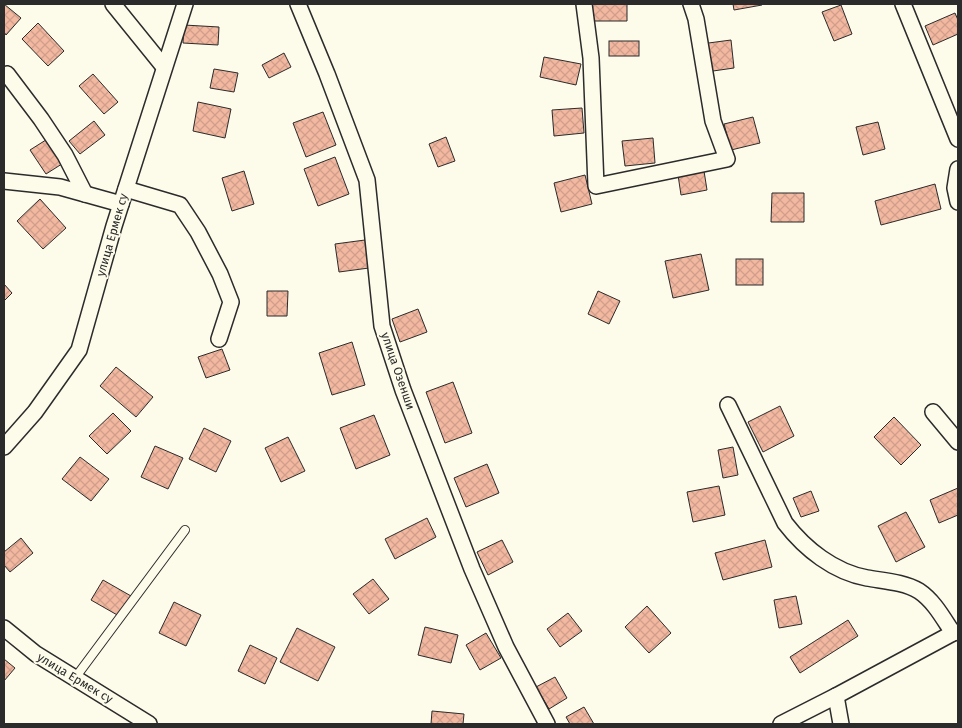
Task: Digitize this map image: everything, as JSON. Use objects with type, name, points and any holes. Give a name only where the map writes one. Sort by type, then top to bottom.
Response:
[{"type":"street","points":[[113,4],[164,67]]},
{"type":"street","name":"улица Ермек су","points":[[4,447],[35,412],[79,350],[121,204],[185,4]]},
{"type":"street","name":"улица Озенши","points":[[298,4],[327,74],[366,180],[382,326],[403,390],[472,569],[506,647],[547,724]]},
{"type":"street","points":[[584,4],[591,58],[596,186],[727,159],[712,121],[696,19],[691,4]]},
{"type":"street","points":[[903,4],[958,138]]},
{"type":"street","points":[[7,74],[65,155],[85,194]]},
{"type":"street","points":[[958,168],[955,188],[958,202]]},
{"type":"street","points":[[4,181],[60,186],[121,204]]},
{"type":"street","points":[[126,188],[180,205],[198,232],[220,274],[231,302],[219,339]]},
{"type":"street","points":[[728,405],[785,523],[799,540],[822,558],[846,572],[864,578],[902,584],[918,590],[929,598],[956,632],[781,724]]},
{"type":"street","points":[[933,412],[958,442]]},
{"type":"street","name":"улица Ермек су","points":[[4,628],[36,654],[150,724]]},
{"type":"street","points":[[836,696],[841,724]]},
{"type":"lane","points":[[75,678],[185,530]]},
{"type":"building","points":[[4,4],[21,18],[6,35],[4,32]]},
{"type":"building","points":[[592,4],[627,4],[627,21],[591,21]]},
{"type":"building","points":[[733,4],[762,4],[762,5],[734,10]]},
{"type":"building","points":[[841,5],[852,34],[834,41],[822,12]]},
{"type":"building","points":[[955,13],[958,20],[958,34],[933,45],[925,26]]},
{"type":"building","points":[[38,23],[64,51],[48,66],[22,39]]},
{"type":"building","points":[[184,25],[219,27],[218,45],[183,43]]},
{"type":"building","points":[[731,40],[734,68],[706,72],[701,44]]},
{"type":"building","points":[[609,41],[639,41],[639,56],[609,56]]},
{"type":"building","points":[[284,53],[291,67],[269,78],[262,65]]},
{"type":"building","points":[[544,57],[581,64],[576,85],[540,77]]},
{"type":"building","points":[[214,69],[238,73],[234,92],[210,88]]},
{"type":"building","points":[[93,74],[118,102],[104,114],[79,86]]},
{"type":"building","points":[[198,102],[231,109],[225,138],[193,131]]},
{"type":"building","points":[[582,108],[584,133],[554,136],[552,110]]},
{"type":"building","points":[[323,112],[336,145],[306,157],[293,123]]},
{"type":"building","points":[[753,117],[760,143],[731,150],[724,124]]},
{"type":"building","points":[[94,121],[105,135],[80,154],[69,141]]},
{"type":"building","points":[[878,122],[885,149],[863,155],[856,127]]},
{"type":"building","points":[[446,137],[455,161],[438,167],[429,144]]},
{"type":"building","points":[[49,138],[65,162],[46,174],[30,150]]},
{"type":"building","points":[[653,138],[655,163],[625,166],[622,141]]},
{"type":"building","points":[[335,157],[349,194],[318,206],[304,169]]},
{"type":"building","points":[[244,171],[254,204],[232,211],[222,178]]},
{"type":"building","points":[[704,171],[707,190],[681,195],[678,175]]},
{"type":"building","points":[[585,175],[592,204],[561,212],[554,183]]},
{"type":"building","points":[[935,184],[941,209],[881,225],[875,201]]},
{"type":"building","points":[[772,193],[804,193],[804,222],[771,222]]},
{"type":"building","points":[[40,199],[66,228],[43,249],[17,221]]},
{"type":"building","points":[[365,240],[369,268],[339,272],[335,244]]},
{"type":"building","points":[[701,254],[709,290],[673,298],[665,261]]},
{"type":"building","points":[[736,259],[763,259],[763,285],[736,285]]},
{"type":"building","points":[[4,284],[12,293],[4,301]]},
{"type":"building","points":[[267,291],[288,291],[287,316],[267,316]]},
{"type":"building","points":[[598,291],[620,301],[609,324],[588,314]]},
{"type":"building","points":[[418,309],[427,332],[400,342],[392,319]]},
{"type":"building","points":[[352,342],[365,385],[332,395],[319,353]]},
{"type":"building","points":[[222,349],[230,370],[206,378],[198,357]]},
{"type":"building","points":[[116,367],[153,397],[136,417],[100,386]]},
{"type":"building","points":[[453,382],[472,433],[445,443],[426,392]]},
{"type":"building","points":[[780,406],[794,436],[763,452],[748,422]]},
{"type":"building","points":[[113,413],[131,431],[107,454],[89,436]]},
{"type":"building","points":[[374,415],[390,455],[356,469],[340,428]]},
{"type":"building","points":[[894,417],[921,445],[901,465],[874,437]]},
{"type":"building","points":[[204,428],[231,441],[216,472],[189,459]]},
{"type":"building","points":[[288,437],[305,471],[281,482],[265,448]]},
{"type":"building","points":[[155,446],[183,458],[168,489],[141,477]]},
{"type":"building","points":[[733,447],[738,475],[723,478],[718,450]]},
{"type":"building","points":[[80,457],[109,479],[91,501],[62,479]]},
{"type":"building","points":[[487,464],[499,493],[466,507],[454,478]]},
{"type":"building","points":[[719,486],[725,515],[693,522],[687,492]]},
{"type":"building","points":[[958,488],[958,515],[939,523],[930,500]]},
{"type":"building","points":[[811,491],[819,511],[801,517],[793,498]]},
{"type":"building","points":[[906,512],[925,547],[896,562],[878,526]]},
{"type":"building","points":[[427,518],[436,537],[395,559],[385,539]]},
{"type":"building","points":[[21,538],[33,553],[10,572],[4,565],[4,552]]},
{"type":"building","points":[[502,540],[513,562],[488,575],[477,552]]},
{"type":"building","points":[[765,540],[772,567],[723,580],[715,553]]},
{"type":"building","points":[[373,579],[389,599],[369,614],[353,594]]},
{"type":"building","points":[[103,580],[131,596],[119,616],[91,600]]},
{"type":"building","points":[[796,596],[802,624],[779,628],[774,600]]},
{"type":"building","points":[[174,602],[201,615],[186,646],[159,633]]},
{"type":"building","points":[[647,606],[671,633],[649,653],[625,627]]},
{"type":"building","points":[[568,613],[582,631],[560,647],[547,629]]},
{"type":"building","points":[[848,620],[858,636],[800,673],[790,657]]},
{"type":"building","points":[[425,627],[458,635],[451,663],[418,655]]},
{"type":"building","points":[[297,628],[335,647],[318,681],[280,662]]},
{"type":"building","points":[[486,633],[501,658],[480,670],[466,645]]},
{"type":"building","points":[[250,645],[277,658],[265,684],[238,671]]},
{"type":"building","points":[[4,659],[15,668],[4,681]]},
{"type":"building","points":[[555,677],[567,698],[549,709],[536,687]]},
{"type":"building","points":[[584,707],[594,724],[570,724],[566,717]]},
{"type":"building","points":[[432,711],[464,714],[463,724],[431,724]]}]
